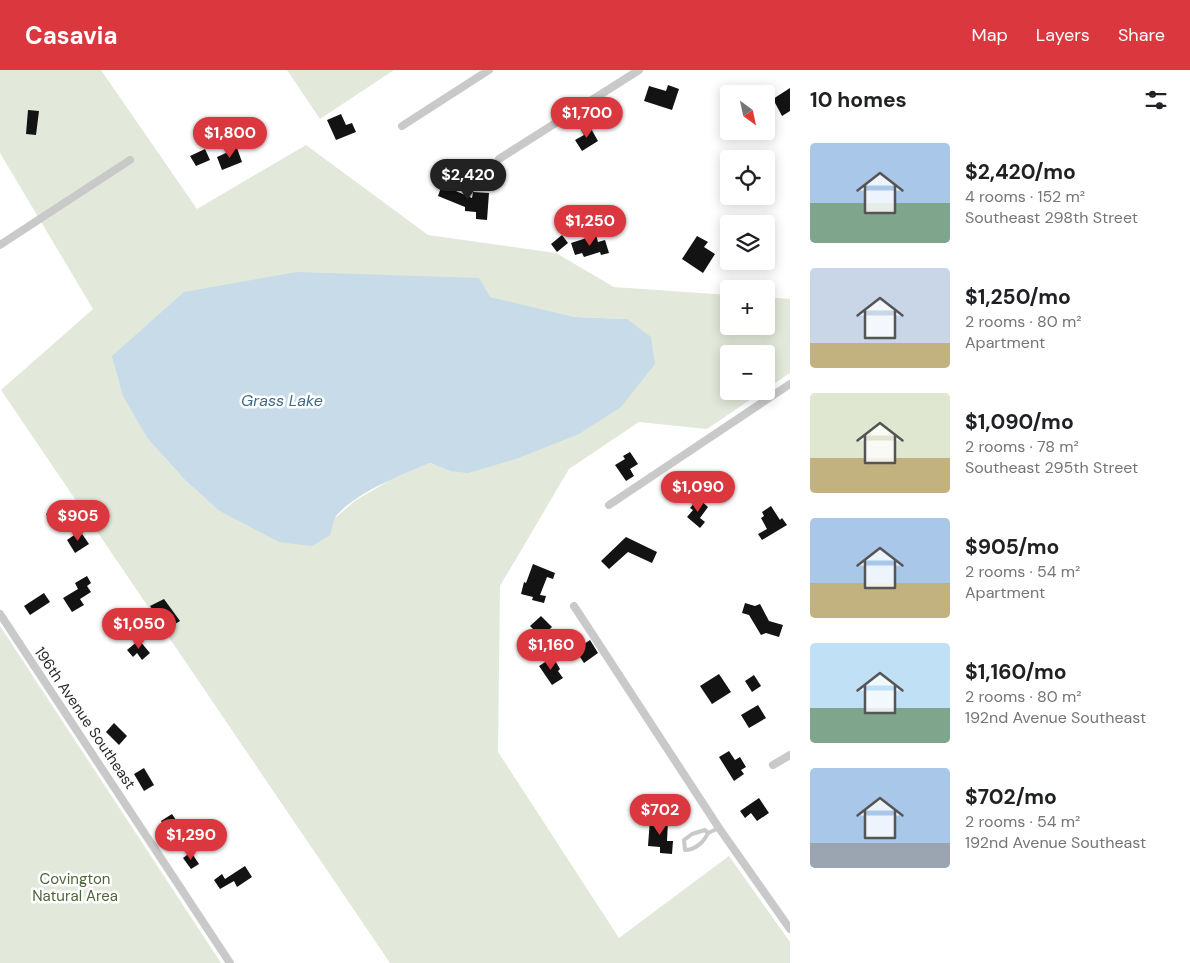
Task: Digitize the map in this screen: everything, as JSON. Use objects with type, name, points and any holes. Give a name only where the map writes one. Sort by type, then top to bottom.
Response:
[{"type":"street","points":[[402,126],[489,70]]},
{"type":"street","points":[[500,159],[639,70]]},
{"type":"street","points":[[0,245],[130,160]]},
{"type":"street","points":[[609,505],[790,384]]},
{"type":"street","points":[[574,606],[719,828],[790,929]]},
{"type":"street","name":"196th Avenue Southeast","points":[[0,614],[230,963]]},
{"type":"street","points":[[773,766],[790,755]]},
{"type":"lane","points":[[708,833],[705,830],[692,834],[684,840],[684,850],[690,850],[705,840],[708,833],[719,828]]},
{"type":"green space","points":[[0,70],[101,70],[197,209],[306,145],[428,235],[556,253],[614,287],[720,294],[720,335],[775,335],[775,298],[790,299],[790,373],[775,383],[775,345],[720,345],[720,400],[750,400],[707,429],[639,422],[569,469],[500,586],[498,752],[619,938],[729,856],[790,942],[790,963],[390,963],[1,390],[93,309],[0,153]],"holes":[[[489,297],[575,317],[627,319],[450,471],[430,463],[392,479],[356,500],[335,518],[218,510],[185,480],[148,439]]]},
{"type":"green space","points":[[287,70],[394,70],[320,119]]},
{"type":"green space","name":"Covington Natural Area","points":[[0,626],[221,963],[0,963]]},
{"type":"water","name":"Grass Lake","points":[[297,272],[479,278],[490,297],[575,317],[627,319],[651,337],[655,364],[621,407],[579,434],[516,459],[468,473],[450,471],[430,463],[380,485],[356,499],[336,516],[330,535],[312,546],[279,542],[218,510],[185,480],[148,439],[123,396],[112,356],[184,292]]},
{"type":"building","points":[[668,85],[679,89],[672,110],[644,101],[649,86],[666,91]]},
{"type":"building","points":[[790,88],[790,111],[782,116],[775,103],[775,98]]},
{"type":"building","points":[[28,110],[39,111],[36,135],[26,134]]},
{"type":"building","points":[[341,114],[346,125],[352,123],[356,132],[336,140],[327,120]]},
{"type":"building","points":[[589,125],[598,141],[582,151],[575,140],[584,135],[581,130]]},
{"type":"building","points":[[237,148],[242,162],[222,170],[217,157]]},
{"type":"building","points":[[205,149],[210,160],[196,166],[190,156]]},
{"type":"building","points":[[442,185],[472,198],[473,192],[489,193],[487,220],[476,219],[476,212],[465,211],[465,207],[438,196]]},
{"type":"building","points":[[562,235],[568,243],[557,252],[551,244]]},
{"type":"building","points":[[596,235],[598,242],[605,240],[609,253],[601,255],[600,252],[584,257],[582,253],[575,255],[571,243]]},
{"type":"building","points":[[697,236],[708,242],[704,247],[715,254],[703,273],[682,259]]},
{"type":"building","points":[[630,452],[638,464],[630,469],[634,476],[626,481],[615,465],[625,459],[623,456]]},
{"type":"building","points":[[697,500],[699,502],[700,500],[708,507],[700,518],[705,522],[700,528],[687,517],[693,510],[690,508]]},
{"type":"building","points":[[771,506],[780,520],[782,518],[787,525],[762,540],[758,534],[767,529],[761,518],[764,516],[762,512]]},
{"type":"building","points":[[54,508],[63,520],[56,527],[46,514]]},
{"type":"building","points":[[80,531],[89,544],[75,553],[67,540]]},
{"type":"building","points":[[626,537],[657,552],[652,563],[628,552],[609,569],[601,561]]},
{"type":"building","points":[[533,564],[555,573],[553,579],[547,577],[540,595],[546,596],[544,603],[532,600],[533,597],[521,594],[524,582],[526,583]]},
{"type":"building","points":[[87,576],[91,583],[87,586],[91,592],[80,599],[84,605],[72,612],[63,598],[78,589],[75,583]]},
{"type":"building","points":[[44,593],[50,602],[30,615],[24,606]]},
{"type":"building","points":[[164,599],[180,621],[165,630],[150,606]]},
{"type":"building","points":[[745,603],[755,606],[760,604],[769,621],[783,625],[779,637],[766,633],[761,635],[749,615],[742,613]]},
{"type":"building","points":[[541,616],[552,627],[541,637],[530,626]]},
{"type":"building","points":[[139,640],[150,653],[142,660],[137,653],[133,657],[127,650]]},
{"type":"building","points":[[590,640],[598,653],[584,663],[578,654],[581,652],[578,648]]},
{"type":"building","points":[[553,657],[560,669],[558,671],[563,678],[552,685],[539,666]]},
{"type":"building","points":[[719,674],[731,692],[712,704],[700,686]]},
{"type":"building","points":[[754,675],[761,686],[752,692],[745,681]]},
{"type":"building","points":[[758,705],[766,718],[749,728],[741,715]]},
{"type":"building","points":[[114,723],[127,736],[119,745],[106,732]]},
{"type":"building","points":[[729,751],[735,760],[740,757],[746,767],[741,770],[744,774],[734,781],[719,757]]},
{"type":"building","points":[[144,768],[154,785],[144,791],[134,774]]},
{"type":"building","points":[[759,798],[769,813],[757,821],[751,813],[745,818],[740,811]]},
{"type":"building","points":[[172,814],[186,835],[176,841],[172,834],[170,836],[161,821]]},
{"type":"building","points":[[650,819],[668,821],[667,841],[673,841],[672,854],[660,853],[660,847],[648,846]]},
{"type":"building","points":[[191,852],[199,864],[191,869],[183,858]]},
{"type":"building","points":[[245,866],[252,877],[237,887],[234,881],[220,889],[214,880],[222,874],[225,879]]}]
